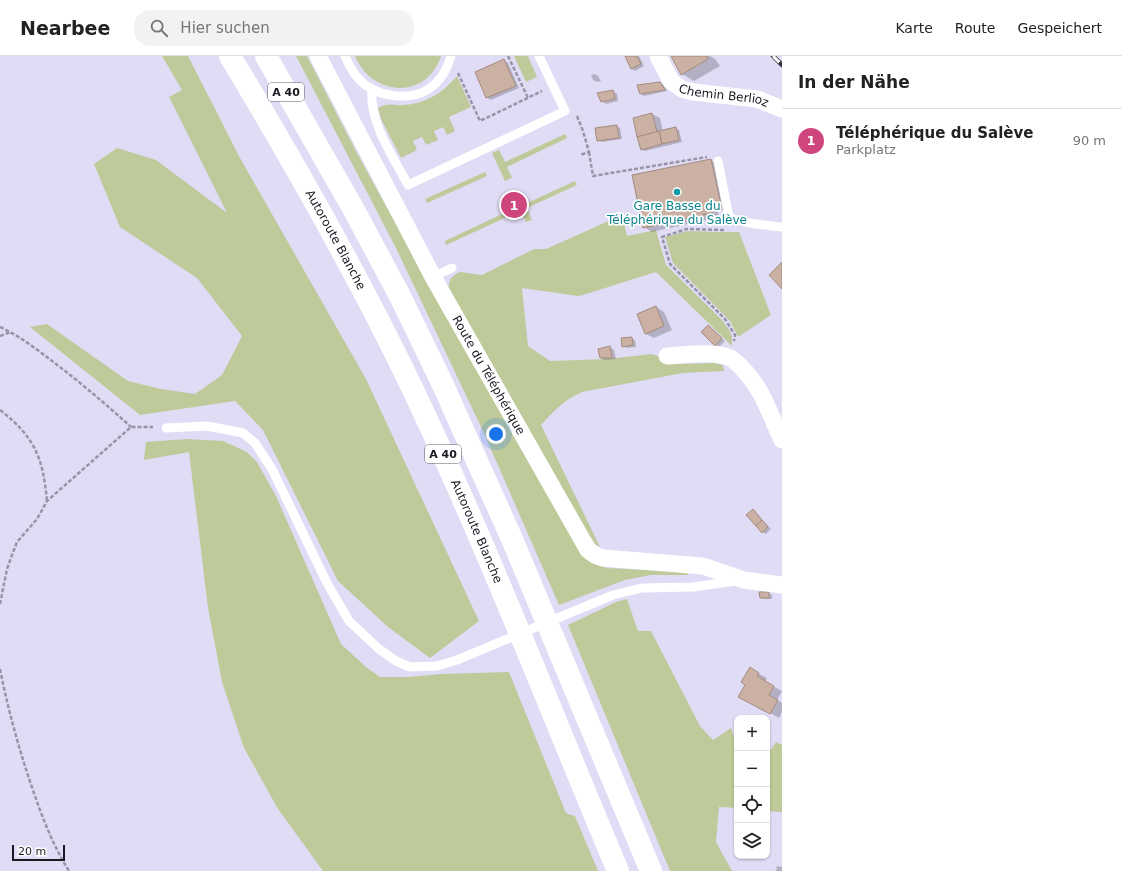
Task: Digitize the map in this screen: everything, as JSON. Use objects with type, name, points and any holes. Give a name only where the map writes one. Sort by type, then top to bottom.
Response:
[{"type":"highway","name":"Autoroute Blanche","points":[[230,56],[309,190],[380,323],[415,393],[484,548],[618,871]]},
{"type":"highway","name":"A 40","points":[[266,56],[308,127],[401,298],[450,398],[512,539],[650,871]]},
{"type":"highway","points":[[272,56],[308,127]]},
{"type":"street","name":"Route du Téléphérique","points":[[318,56],[433,277],[588,550],[611,559],[703,566],[744,580],[782,585]]},
{"type":"street","name":"Chemin Berlioz","points":[[658,56],[671,80],[682,89],[693,92],[757,99],[782,109]]},
{"type":"street","points":[[667,356],[716,355],[730,357],[757,385],[762,393],[782,440]]},
{"type":"lane","points":[[345,56],[354,73],[362,82],[372,89],[395,96],[423,92],[436,84],[441,78],[450,56]]},
{"type":"lane","points":[[372,89],[371,103],[375,120],[408,185],[565,111],[539,56]]},
{"type":"lane","points":[[718,161],[729,217],[736,221],[782,227]]},
{"type":"lane","points":[[433,277],[452,268]]},
{"type":"lane","points":[[166,428],[213,427],[243,433],[255,443],[272,469],[327,583],[349,621],[379,649],[396,661],[410,667],[437,666],[457,660],[613,595],[642,588],[693,587],[744,580]]},
{"type":"path","points":[[450,56],[480,121],[553,86]]},
{"type":"path","points":[[508,56],[528,98]]},
{"type":"path","points":[[565,111],[573,108],[583,131],[589,152],[593,176],[717,155],[718,161]]},
{"type":"path","points":[[580,156],[589,152]]},
{"type":"path","points":[[724,230],[687,229],[662,237],[670,264],[725,319],[730,327],[734,336],[733,348],[730,357]]},
{"type":"path","points":[[0,328],[11,332],[44,355],[90,390],[132,427],[166,428]]},
{"type":"path","points":[[0,336],[11,332]]},
{"type":"path","points":[[0,410],[19,427],[37,451],[44,471],[47,501]]},
{"type":"path","points":[[0,604],[12,555],[17,542],[37,519],[47,501],[132,427]]},
{"type":"path","points":[[0,670],[8,711],[23,763],[49,833],[69,871]]},
{"type":"green space","points":[[162,56],[188,56],[240,158],[366,379],[479,621],[430,658],[388,627],[338,581],[263,430],[235,401],[140,415],[30,327],[47,324],[128,381],[161,389],[195,394],[222,375],[242,336],[197,278],[120,227],[94,164],[117,148],[156,160],[227,213],[169,97],[182,90]]},
{"type":"green space","points":[[296,56],[307,56],[357,153],[425,277],[586,559],[594,564],[608,568],[688,572],[688,575],[651,575],[625,580],[559,605],[483,431],[396,248]]},
{"type":"green space","points":[[355,56],[441,56],[434,70],[424,80],[412,86],[399,88],[386,86],[374,79],[363,70]]},
{"type":"green space","points":[[514,56],[528,56],[537,77],[526,82]]},
{"type":"green space","points":[[457,76],[471,107],[449,117],[455,131],[447,135],[443,127],[434,131],[438,140],[426,145],[422,137],[413,141],[417,150],[401,158],[381,119],[378,108],[388,105],[411,104],[426,100],[446,88]]},
{"type":"green space","points":[[565,134],[567,138],[507,167],[512,178],[505,181],[492,153],[499,150],[505,162]]},
{"type":"green space","points":[[485,172],[487,176],[427,203],[425,199]]},
{"type":"green space","points":[[575,181],[577,185],[527,208],[532,220],[526,222],[513,196],[519,193],[525,204]]},
{"type":"green space","points":[[504,213],[507,217],[446,245],[445,241]]},
{"type":"green space","points":[[622,215],[627,236],[656,230],[666,265],[722,320],[730,331],[732,346],[656,272],[578,296],[522,288],[528,346],[550,361],[607,359],[652,354],[680,364],[715,363],[723,365],[724,371],[683,373],[582,392],[565,402],[541,425],[600,547],[596,545],[589,535],[448,287],[451,278],[457,273],[461,272],[482,275],[534,249],[546,249]]},
{"type":"green space","points":[[688,231],[739,232],[771,315],[738,337],[730,321],[673,263],[665,237]]},
{"type":"green space","points":[[187,439],[223,441],[247,452],[257,462],[276,496],[341,644],[366,667],[380,677],[509,672],[566,813],[575,816],[598,871],[323,871],[278,809],[244,748],[222,682],[208,608],[189,452],[144,460],[146,442]]},
{"type":"green space","points":[[627,599],[638,631],[651,631],[700,726],[713,740],[731,728],[734,738],[734,808],[719,807],[716,842],[732,871],[670,871],[568,625],[616,602]]},
{"type":"green space","points":[[776,742],[782,745],[782,812],[770,811],[770,751]]},
{"type":"building","points":[[625,56],[637,56],[641,64],[631,69]]},
{"type":"building","points":[[671,56],[707,56],[708,59],[681,75]]},
{"type":"building","points":[[504,59],[516,86],[486,98],[475,72]]},
{"type":"building","points":[[660,82],[665,90],[640,94],[637,85]]},
{"type":"building","points":[[613,90],[615,99],[601,102],[597,93]]},
{"type":"building","points":[[652,113],[657,132],[637,137],[633,118]]},
{"type":"building","points":[[617,125],[619,138],[597,141],[595,128]]},
{"type":"building","points":[[676,127],[679,140],[662,144],[659,131]]},
{"type":"building","points":[[659,131],[662,144],[641,150],[637,137]]},
{"type":"building","name":"Gare Basse du Téléphérique du Salève","points":[[711,159],[721,205],[710,207],[712,213],[643,228],[632,175]]},
{"type":"building","points":[[782,262],[782,289],[769,275]]},
{"type":"building","points":[[656,306],[664,326],[645,334],[637,314]]},
{"type":"building","points":[[708,325],[722,338],[715,346],[701,332]]},
{"type":"building","points":[[632,337],[633,345],[622,347],[621,338]]},
{"type":"building","points":[[610,346],[612,358],[600,358],[598,349]]},
{"type":"building","points":[[753,509],[762,520],[756,526],[746,515]]},
{"type":"building","points":[[762,520],[768,527],[762,533],[756,526]]},
{"type":"building","points":[[759,592],[769,592],[769,598],[760,598]]},
{"type":"building","points":[[750,667],[759,673],[757,676],[774,686],[769,695],[778,700],[770,714],[738,697],[745,685],[741,682]]},
{"type":"railway","points":[[773,56],[782,65]]},
{"type":"place","name":"Gare Basse du Téléphérique du Salève","points":[[677,192]]},
{"type":"place","name":"Téléphérique du Salève","points":[[514,205]]}]
